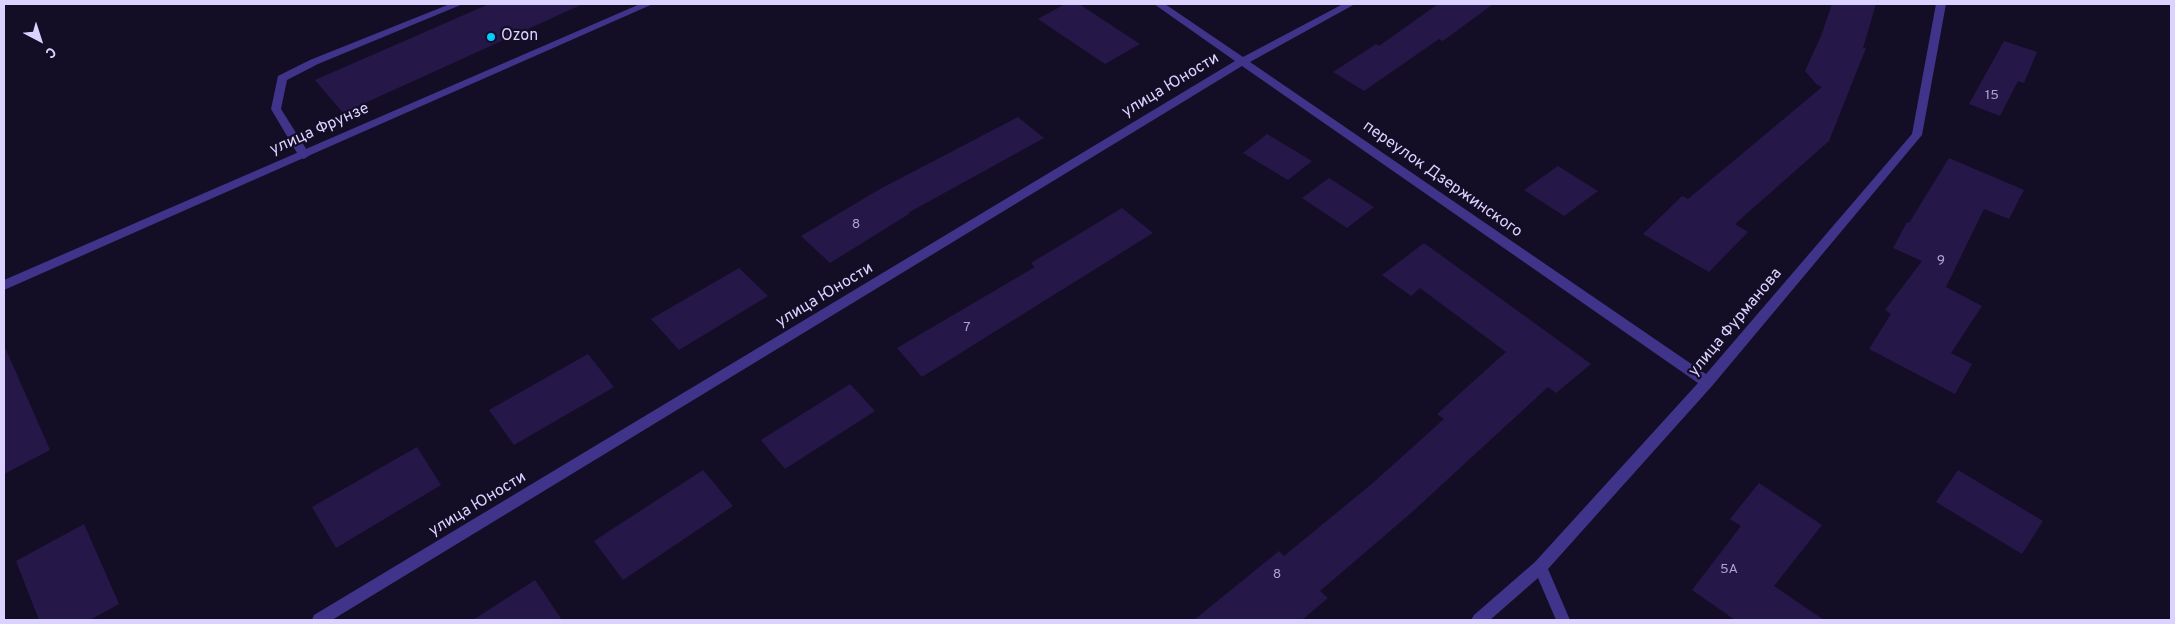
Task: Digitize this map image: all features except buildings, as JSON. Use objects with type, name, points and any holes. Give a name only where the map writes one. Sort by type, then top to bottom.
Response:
[{"type":"street","points":[[304,155],[276,109],[282,78],[314,62],[458,4]]},
{"type":"street","name":"улица Фрунзе","points":[[4,286],[648,4]]},
{"type":"street","name":"переулок Дзержинского","points":[[1158,4],[1706,382]]},
{"type":"street","name":"улица Юности","points":[[319,620],[1242,62],[1350,4]]},
{"type":"street","name":"улица Фурманова","points":[[1479,620],[1540,567],[1706,382],[1917,135],[1941,4]]},
{"type":"street","points":[[1540,567],[1563,620]]},
{"type":"place","name":"Ozon","points":[[491,37]]}]
